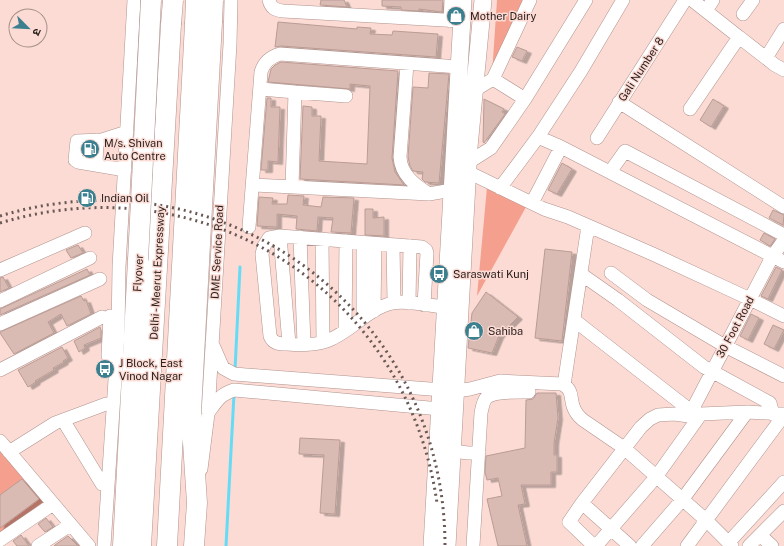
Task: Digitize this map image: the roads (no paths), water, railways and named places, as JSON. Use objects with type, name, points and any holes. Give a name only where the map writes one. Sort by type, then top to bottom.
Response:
[{"type":"highway","name":"Flyover","points":[[123,546],[132,389],[127,334],[138,260],[151,0]]},
{"type":"highway","name":"Delhi - Meerut Expressway","points":[[142,546],[173,0]]},
{"type":"highway","points":[[167,546],[196,0]]},
{"type":"highway","points":[[194,546],[197,503],[213,0]]},
{"type":"main road","points":[[449,390],[445,307],[459,67],[456,21],[463,0]]},
{"type":"main road","points":[[432,546],[448,408],[474,90],[483,0]]},
{"type":"main road","points":[[447,546],[453,451],[448,408]]},
{"type":"street","points":[[104,546],[127,334],[119,270],[121,130],[133,25],[134,0]]},
{"type":"street","points":[[147,0],[218,2],[225,0]]},
{"type":"street","name":"DME Service Road","points":[[200,409],[212,343],[231,0]]},
{"type":"street","points":[[269,0],[271,6],[276,10],[282,11],[456,21],[451,0]]},
{"type":"street","points":[[474,90],[493,79],[530,0]]},
{"type":"street","points":[[586,0],[525,99],[491,148],[468,167],[500,188],[750,299],[784,316]]},
{"type":"street","points":[[500,188],[538,137],[581,71],[623,0]]},
{"type":"street","name":"Gali Number 8","points":[[597,138],[685,0]]},
{"type":"street","points":[[692,0],[710,5],[739,37],[775,66],[784,70]]},
{"type":"street","points":[[743,14],[753,0]]},
{"type":"street","points":[[133,25],[139,19],[146,18],[216,20],[225,24],[230,30]]},
{"type":"street","points":[[766,58],[784,29]]},
{"type":"street","points":[[690,109],[739,37]]},
{"type":"street","points":[[250,227],[261,89],[261,72],[264,65],[270,58],[280,54],[459,67]]},
{"type":"street","points":[[407,64],[400,164],[410,179],[429,194]]},
{"type":"street","points":[[493,79],[525,99]]},
{"type":"street","points":[[261,89],[346,96]]},
{"type":"street","points":[[292,187],[296,92]]},
{"type":"street","points":[[619,102],[784,207]]},
{"type":"street","points":[[121,130],[91,140],[79,140],[76,142],[75,160],[121,169]]},
{"type":"street","points":[[538,137],[561,147],[778,259]]},
{"type":"street","points":[[90,164],[91,140]]},
{"type":"street","points":[[532,203],[561,147]]},
{"type":"street","points":[[610,172],[625,151],[784,235]]},
{"type":"street","points":[[98,546],[113,257],[121,169]]},
{"type":"street","points":[[253,185],[429,194],[452,190]]},
{"type":"street","points":[[564,385],[588,226]]},
{"type":"street","points":[[0,270],[85,233]]},
{"type":"street","points":[[424,305],[426,250],[422,248],[280,236],[269,238],[264,246],[262,254],[270,336],[272,341],[277,344],[323,342],[345,330],[368,314],[394,302],[409,303],[424,305],[445,307]]},
{"type":"street","points":[[280,236],[289,344]]},
{"type":"street","points":[[300,237],[304,344]]},
{"type":"street","points":[[322,239],[323,342]]},
{"type":"street","name":"30 Foot Road","points":[[595,546],[656,477],[668,459],[694,414],[712,372],[750,299],[778,259],[784,240]]},
{"type":"street","points":[[345,330],[346,241]]},
{"type":"street","points":[[368,314],[369,243]]},
{"type":"street","points":[[393,245],[394,302]]},
{"type":"street","points":[[409,303],[410,246]]},
{"type":"street","points":[[0,301],[90,258]]},
{"type":"street","points":[[610,273],[647,300],[725,346],[784,376]]},
{"type":"street","points":[[581,274],[618,300],[704,367],[770,403],[780,414]]},
{"type":"street","points":[[0,324],[100,279]]},
{"type":"street","points":[[0,370],[102,316]]},
{"type":"street","points":[[574,320],[694,414]]},
{"type":"street","points":[[212,343],[223,368],[234,374],[449,390],[470,389],[500,380],[564,385],[568,387],[571,394],[573,407],[582,420],[624,448],[731,544],[784,482]]},
{"type":"street","points":[[200,409],[219,398],[224,393],[234,390],[448,408]]},
{"type":"street","points":[[473,546],[481,413],[484,402],[493,394],[529,392]]},
{"type":"street","points":[[9,452],[54,423],[106,404]]},
{"type":"street","points":[[595,546],[569,522],[624,448],[641,427],[650,419],[658,415],[674,414],[747,412],[780,414]]},
{"type":"street","points":[[642,546],[682,500],[747,412]]},
{"type":"street","points":[[687,546],[707,521],[780,414]]},
{"type":"street","points":[[63,420],[102,484]]},
{"type":"street","points":[[0,440],[89,546]]},
{"type":"street","points":[[453,451],[468,453],[479,452]]},
{"type":"street","points":[[582,503],[630,546]]},
{"type":"street","points":[[0,540],[53,504]]},
{"type":"street","points":[[749,546],[784,511]]},
{"type":"street","points":[[38,546],[70,525]]},
{"type":"street","points":[[760,535],[772,546]]},
{"type":"waterway","points":[[235,370],[240,267]]},
{"type":"waterway","points":[[226,546],[234,394]]},
{"type":"railway","points":[[0,216],[83,201],[164,206],[239,229],[306,268],[363,321],[407,386],[435,462],[445,546]]},
{"type":"railway","points":[[0,223],[76,209],[151,211],[220,229],[284,261],[340,305],[385,362],[418,428],[437,503]]},
{"type":"place","name":"Mother Dairy","points":[[456,16]]},
{"type":"place","name":"M/s. Shivan Auto Centre","points":[[90,149]]},
{"type":"place","name":"Indian Oil","points":[[87,198]]},
{"type":"place","name":"Saraswati Kunj","points":[[439,274]]},
{"type":"place","name":"Sahiba","points":[[474,331]]},
{"type":"place","name":"J Block, East Vinod Nagar","points":[[105,369]]}]
